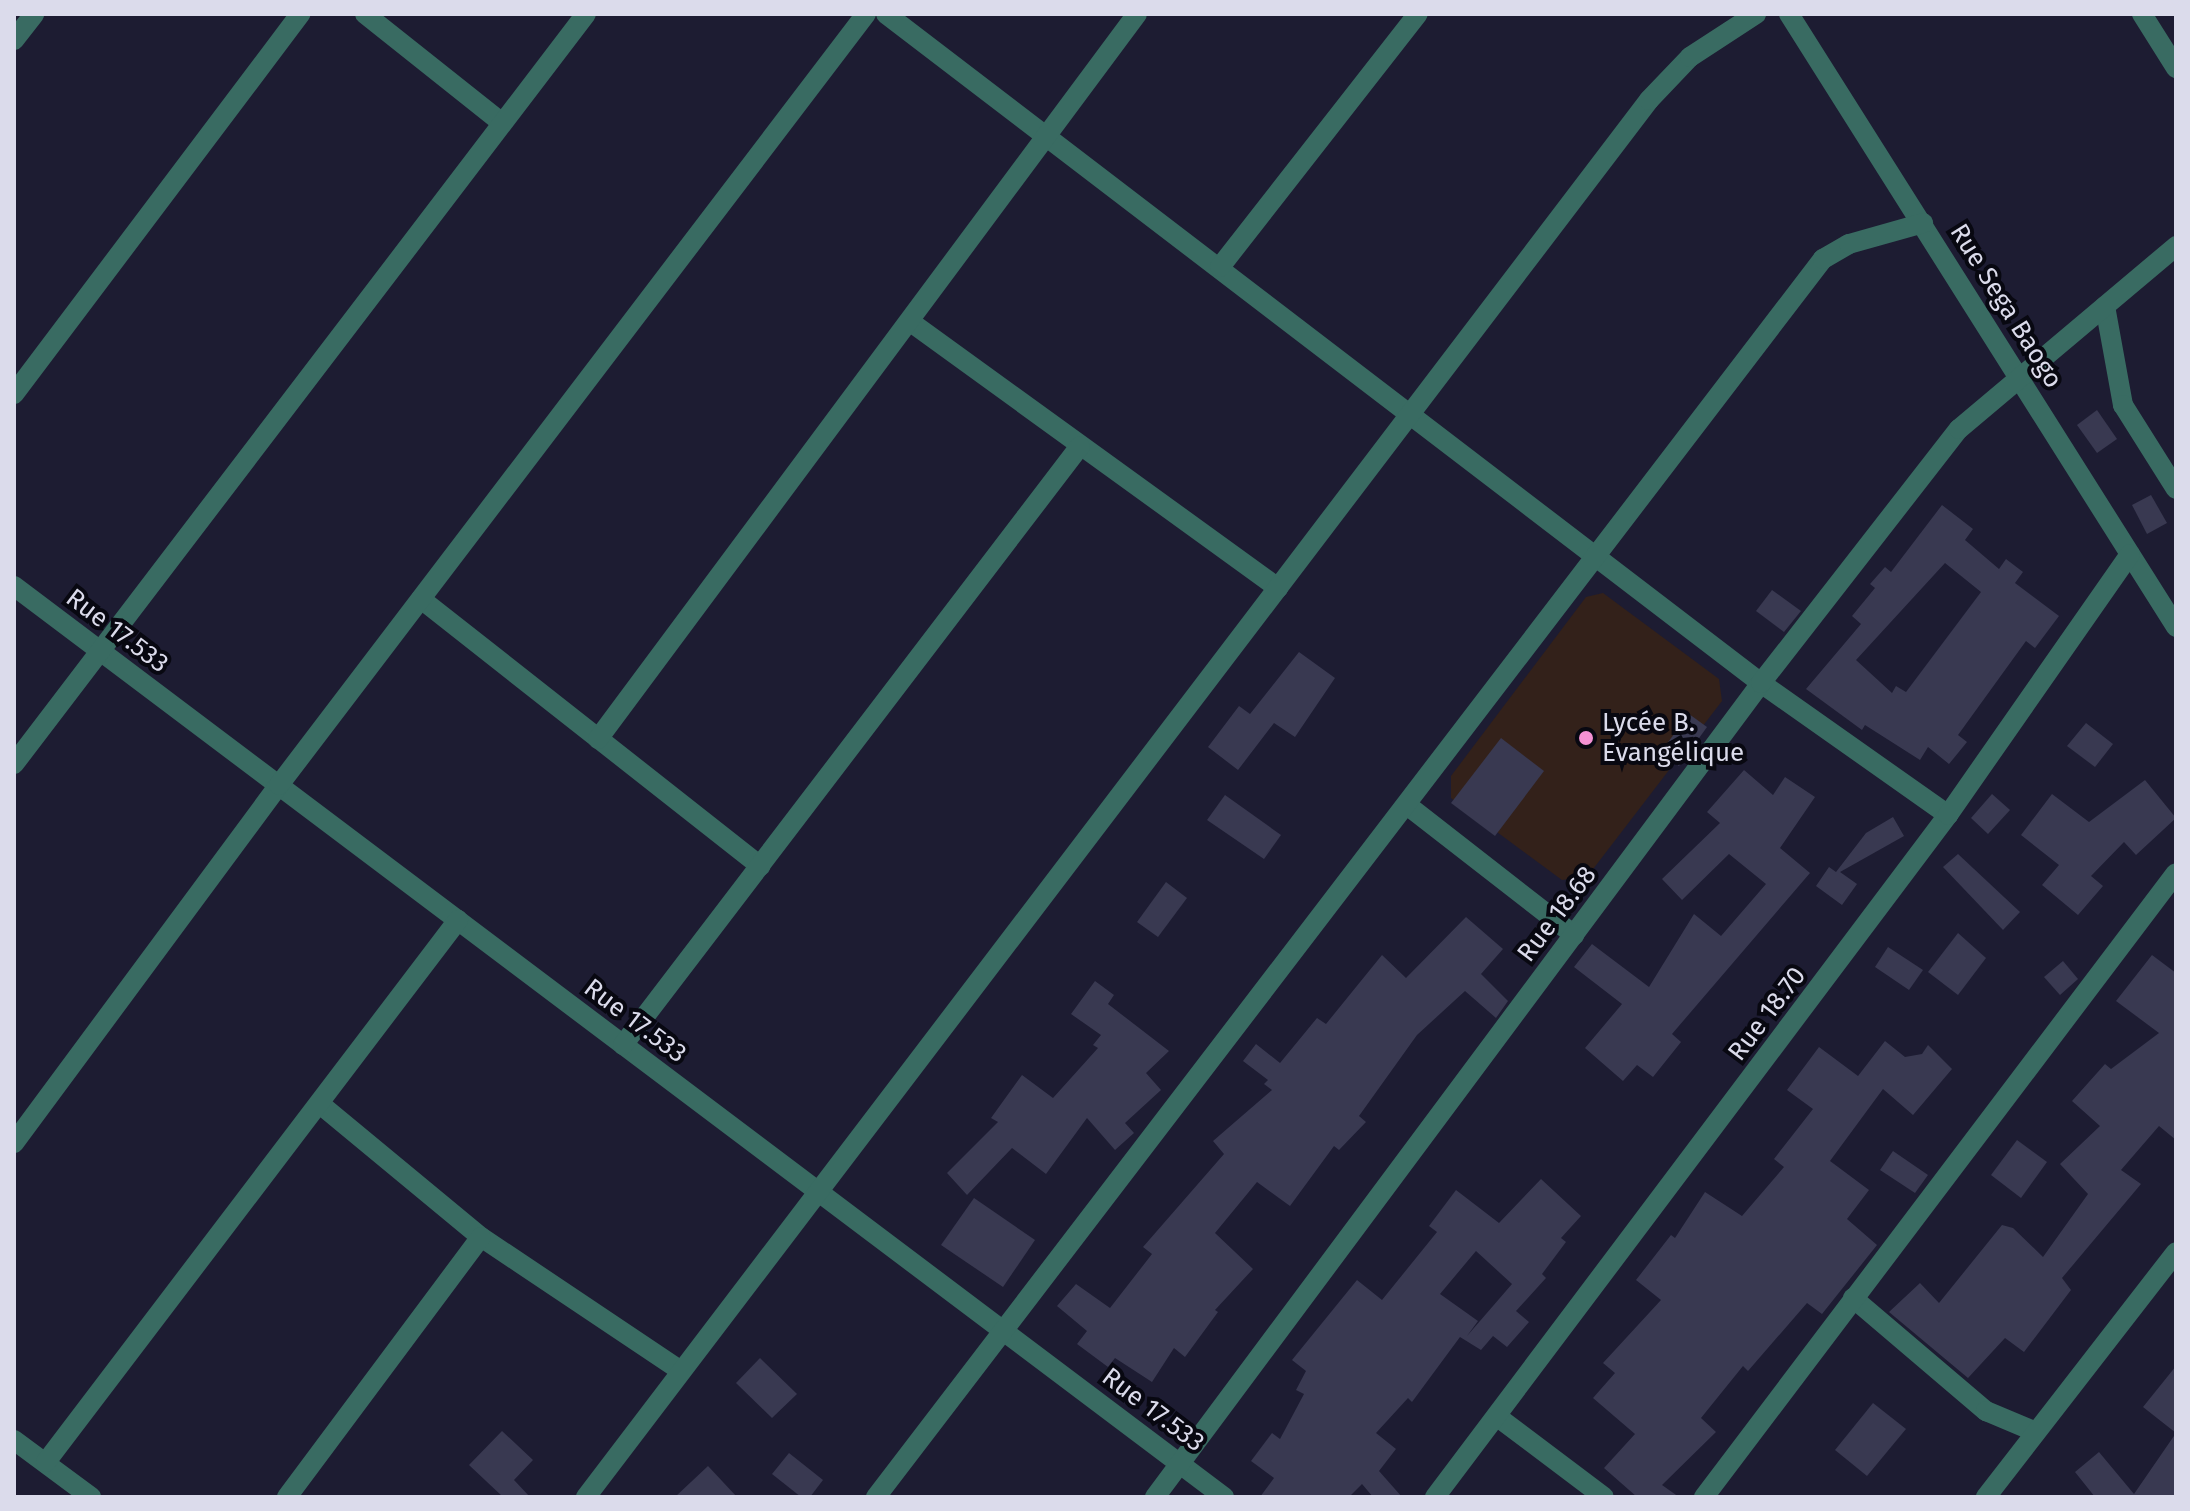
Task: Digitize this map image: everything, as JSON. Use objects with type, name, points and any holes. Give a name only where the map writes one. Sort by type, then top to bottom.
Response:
[{"type":"street","points":[[14,40],[34,14]]},
{"type":"street","points":[[14,394],[300,14]]},
{"type":"street","points":[[365,14],[502,123]]},
{"type":"street","points":[[14,764],[98,649],[586,14]]},
{"type":"street","points":[[14,1143],[279,785],[866,14]]},
{"type":"street","points":[[886,14],[1220,267],[1407,414],[1600,555],[1761,683],[1948,815]]},
{"type":"street","points":[[598,739],[912,323],[1137,14]]},
{"type":"street","points":[[1220,267],[1418,14]]},
{"type":"street","points":[[586,1497],[1407,414],[1649,100],[1690,57],[1756,14]]},
{"type":"street","name":"Rue Sega Baogo","points":[[1789,14],[2176,627]]},
{"type":"street","points":[[2142,14],[2176,68]]},
{"type":"street","points":[[876,1497],[1600,555],[1823,259],[1849,244],[1923,223]]},
{"type":"street","name":"Rue 18.68","points":[[1155,1497],[1761,683],[1959,429],[2176,246]]},
{"type":"street","points":[[2105,306],[2123,405],[2176,489]]},
{"type":"street","points":[[912,323],[1278,588]]},
{"type":"street","points":[[623,1045],[1080,446]]},
{"type":"street","name":"Rue 18.70","points":[[1435,1497],[1499,1418],[1948,815],[2130,554]]},
{"type":"street","name":"Rue 17.533","points":[[14,586],[1224,1497]]},
{"type":"street","points":[[421,599],[760,866]]},
{"type":"street","points":[[1407,805],[1574,935]]},
{"type":"street","points":[[1704,1497],[2176,873]]},
{"type":"street","points":[[46,1462],[458,920]]},
{"type":"street","points":[[320,1104],[481,1237],[680,1370]]},
{"type":"street","points":[[287,1497],[481,1237]]},
{"type":"street","points":[[1986,1497],[2176,1252]]},
{"type":"street","points":[[1853,1298],[1986,1411],[2036,1432]]},
{"type":"street","points":[[1499,1418],[1604,1497]]},
{"type":"street","points":[[14,1440],[91,1497]]},
{"type":"shaded area","points":[[1603,593],[1719,679],[1722,701],[1587,877],[1562,880],[1451,798],[1451,776],[1586,597]]},
{"type":"building","points":[[2097,410],[2117,439],[2097,453],[2077,425]]},
{"type":"building","points":[[2151,495],[2167,523],[2147,534],[2132,505]]},
{"type":"building","points":[[1942,505],[1973,529],[1965,540],[1999,569],[2006,559],[2023,572],[2015,583],[2059,616],[2035,648],[2026,641],[1958,735],[1967,742],[1949,764],[1928,747],[1920,760],[1865,725],[1862,730],[1806,689],[1861,624],[1852,616],[1875,588],[1870,584],[1885,567],[1891,572]],"holes":[[[1945,563],[1981,592],[1906,692],[1896,686],[1892,693],[1856,660]]]},
{"type":"building","points":[[1772,590],[1801,611],[1784,632],[1756,611]]},
{"type":"building","points":[[1299,652],[1335,678],[1295,737],[1274,723],[1238,770],[1208,747],[1239,706],[1250,714]]},
{"type":"building","points":[[1689,714],[1707,727],[1679,766],[1660,753]]},
{"type":"building","points":[[2086,723],[2113,744],[2095,767],[2067,746]]},
{"type":"building","points":[[1501,738],[1544,771],[1495,836],[1451,803]]},
{"type":"building","points":[[1744,770],[1773,795],[1785,777],[1815,797],[1780,848],[1810,873],[1672,1034],[1681,1042],[1653,1077],[1637,1065],[1623,1081],[1585,1048],[1622,1004],[1574,967],[1592,944],[1649,987],[1694,914],[1721,936],[1766,884],[1729,854],[1682,900],[1662,879],[1720,823],[1707,812]]},
{"type":"building","points":[[2145,780],[2176,818],[2136,855],[2124,842],[2091,876],[2103,886],[2078,915],[2042,885],[2059,865],[2021,835],[2052,794],[2089,822]]},
{"type":"building","points":[[1992,794],[2010,810],[1988,834],[1971,818]]},
{"type":"building","points":[[1225,795],[1281,835],[1264,859],[1207,820]]},
{"type":"building","points":[[1893,817],[1904,836],[1840,872],[1857,884],[1842,905],[1816,886],[1829,867],[1836,872],[1866,833]]},
{"type":"building","points":[[1958,854],[2020,912],[2003,930],[1943,867]]},
{"type":"building","points":[[1166,882],[1187,898],[1158,937],[1137,922]]},
{"type":"building","points":[[1466,917],[1503,949],[1481,974],[1508,1001],[1496,1018],[1465,991],[1417,1035],[1359,1116],[1366,1122],[1339,1150],[1334,1146],[1290,1206],[1257,1182],[1215,1233],[1253,1269],[1215,1310],[1218,1312],[1185,1357],[1174,1348],[1152,1382],[1115,1358],[1108,1367],[1077,1344],[1087,1331],[1057,1306],[1076,1284],[1110,1308],[1152,1254],[1143,1247],[1224,1154],[1213,1141],[1272,1090],[1264,1084],[1268,1080],[1243,1061],[1256,1044],[1280,1063],[1317,1018],[1326,1024],[1382,955],[1406,978]]},
{"type":"building","points":[[1958,933],[1986,958],[1958,995],[1928,972]]},
{"type":"building","points":[[1888,947],[1923,970],[1909,990],[1875,967]]},
{"type":"building","points":[[2152,955],[2176,973],[2176,1140],[2159,1126],[2121,1170],[2141,1184],[2062,1278],[2071,1290],[2024,1352],[2005,1338],[1968,1378],[1889,1312],[1920,1283],[1939,1303],[2002,1225],[2013,1228],[2043,1257],[2088,1194],[2060,1164],[2100,1126],[2072,1101],[2105,1064],[2111,1069],[2159,1033],[2116,1001]]},
{"type":"building","points":[[2063,961],[2078,979],[2060,995],[2044,977]]},
{"type":"building","points":[[1095,981],[1114,995],[1108,1004],[1169,1051],[1146,1073],[1161,1090],[1125,1123],[1134,1133],[1115,1150],[1087,1118],[1046,1174],[1012,1148],[967,1195],[947,1173],[998,1122],[991,1118],[1022,1075],[1053,1098],[1098,1048],[1093,1045],[1101,1035],[1071,1014]]},
{"type":"building","points":[[1885,1041],[1905,1057],[1922,1054],[1928,1045],[1952,1069],[1913,1115],[1883,1089],[1830,1161],[1869,1190],[1847,1219],[1877,1245],[1822,1314],[1807,1303],[1748,1371],[1743,1366],[1701,1418],[1716,1432],[1662,1485],[1679,1497],[1637,1497],[1604,1468],[1635,1434],[1593,1398],[1615,1373],[1603,1363],[1661,1300],[1636,1280],[1671,1235],[1675,1238],[1705,1192],[1742,1216],[1784,1167],[1774,1159],[1813,1109],[1787,1090],[1819,1047],[1858,1076]]},
{"type":"building","points":[[2017,1140],[2047,1162],[2021,1198],[1991,1175]]},
{"type":"building","points":[[1893,1151],[1928,1175],[1915,1193],[1880,1170]]},
{"type":"building","points":[[1541,1179],[1581,1216],[1561,1238],[1566,1242],[1542,1274],[1546,1278],[1516,1311],[1529,1322],[1507,1347],[1493,1336],[1481,1350],[1460,1337],[1412,1402],[1408,1398],[1376,1433],[1396,1449],[1379,1471],[1402,1497],[1373,1497],[1362,1484],[1349,1497],[1260,1497],[1274,1478],[1251,1461],[1272,1433],[1280,1439],[1304,1394],[1296,1390],[1306,1371],[1292,1360],[1357,1280],[1382,1300],[1437,1232],[1429,1226],[1456,1190],[1499,1223]],"holes":[[[1476,1251],[1512,1284],[1467,1336],[1478,1321],[1440,1294]]]},
{"type":"building","points":[[974,1198],[1035,1240],[1003,1287],[941,1245]]},
{"type":"building","points":[[760,1358],[797,1394],[772,1418],[736,1383]]},
{"type":"building","points":[[2176,1366],[2176,1433],[2143,1407]]},
{"type":"building","points":[[1873,1403],[1906,1429],[1867,1476],[1835,1450]]},
{"type":"building","points":[[502,1431],[533,1460],[514,1480],[530,1497],[503,1497],[469,1465]]},
{"type":"building","points":[[2176,1433],[2176,1497],[2095,1497],[2075,1472],[2099,1452],[2134,1494]]},
{"type":"building","points":[[789,1453],[823,1480],[810,1497],[801,1497],[772,1474]]},
{"type":"building","points":[[708,1466],[737,1497],[675,1497]]},
{"type":"place","name":"Lycée B. Evangélique","points":[[1586,738]]}]
